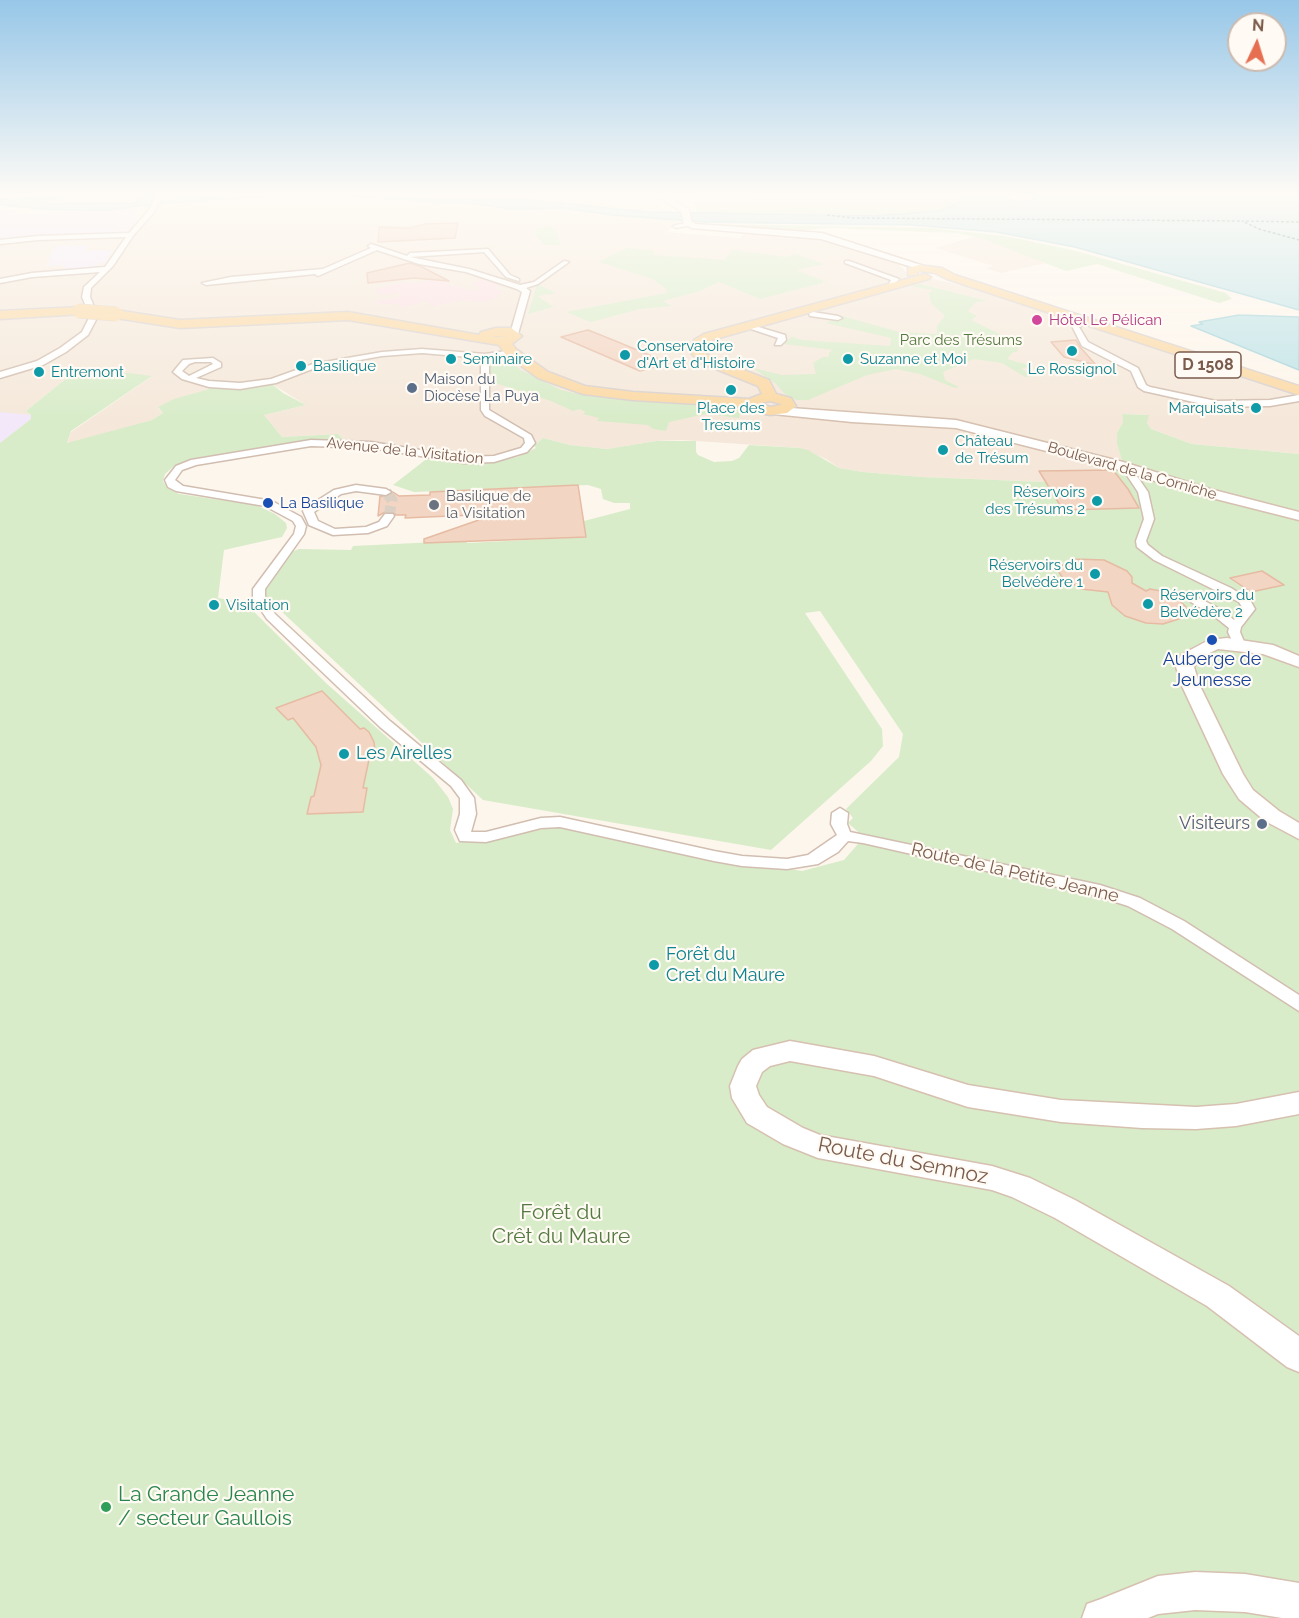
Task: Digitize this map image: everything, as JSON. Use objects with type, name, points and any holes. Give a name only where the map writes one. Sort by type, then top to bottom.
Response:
[{"type":"main road","points":[[893,282],[912,272],[931,274]]},
{"type":"main road","name":"D 1508","points":[[925,272],[1299,395]]},
{"type":"main road","points":[[770,397],[764,383],[706,360],[698,354],[696,348],[698,343],[708,337],[893,282],[931,274]]},
{"type":"main road","points":[[0,315],[79,311],[180,324],[348,316],[433,331],[503,336],[543,375],[583,390],[752,404],[757,408],[783,407],[783,399],[770,397],[757,399],[752,404]]},
{"type":"main road","points":[[0,315],[44,312]]},
{"type":"main road","points":[[675,399],[725,398],[744,394],[753,384],[740,375],[740,372]]},
{"type":"main road","name":"Boulevard de la Corniche","points":[[783,407],[821,415],[956,424],[1127,468],[1213,494],[1299,516]]},
{"type":"main road","points":[[1299,662],[1237,635],[1193,654],[1187,659],[1185,667],[1187,676],[1233,774],[1246,794],[1272,816],[1299,832]]},
{"type":"main road","name":"Route du Semnoz","points":[[1299,1103],[1236,1115],[1196,1118],[1142,1118],[1061,1111],[968,1096],[874,1066],[790,1051],[762,1057],[751,1066],[744,1086],[746,1098],[757,1115],[772,1125],[818,1146],[992,1178],[1020,1187],[1065,1209],[1218,1296],[1299,1356]]},
{"type":"main road","points":[[1101,1618],[1158,1595],[1195,1591],[1245,1593],[1299,1602]]},
{"type":"street","points":[[0,281],[78,272]]},
{"type":"street","points":[[0,375],[40,363],[63,350],[85,333],[94,316],[86,297],[87,291],[91,283],[103,272]]},
{"type":"street","points":[[206,283],[321,272]]},
{"type":"street","points":[[306,283],[326,272]]},
{"type":"street","points":[[191,379],[215,385],[251,385],[273,381],[313,366],[382,354],[422,351],[485,356],[503,336],[526,291],[518,286],[472,272]]},
{"type":"street","points":[[504,272],[521,282],[518,286]]},
{"type":"street","points":[[518,286],[536,283],[552,272]]},
{"type":"street","points":[[869,272],[893,282]]},
{"type":"street","points":[[813,314],[838,318]]},
{"type":"street","points":[[1082,322],[1075,324],[1075,327],[1089,347],[1135,370],[1142,387],[1194,401],[1216,404],[1270,403],[1299,395]]},
{"type":"street","points":[[748,325],[782,337],[778,343]]},
{"type":"street","name":"Avenue de la Visitation","points":[[485,356],[485,410],[528,437],[530,442],[516,454],[494,459],[464,460],[371,445],[311,443],[194,462],[179,468],[170,480],[175,487],[188,492],[268,503],[297,519],[301,526],[299,534],[259,589],[259,598],[271,616],[307,651],[386,724],[456,783],[467,798],[468,814],[463,830],[465,837],[501,834],[541,823],[560,822],[714,856],[742,861],[787,864],[812,860],[832,848],[845,836]]},
{"type":"street","points":[[1127,468],[1143,492],[1149,519],[1141,541],[1143,547],[1158,558],[1244,600],[1249,609],[1237,635],[1218,613],[1187,596]]},
{"type":"street","points":[[386,492],[366,488],[338,492],[308,511],[313,523],[333,532],[368,530],[383,524],[389,516]]},
{"type":"street","points":[[840,813],[839,824],[845,836]]},
{"type":"street","name":"Route de la Petite Jeanne","points":[[845,836],[1100,891],[1134,902],[1178,925],[1299,1004]]},
{"type":"shaded area","points":[[0,272],[906,272],[978,289],[1299,396],[1299,454],[1192,444],[1151,429],[1147,423],[1148,415],[1122,414],[1123,422],[1117,433],[1117,444],[1122,461],[1114,470],[1040,471],[1047,482],[863,472],[839,468],[826,459],[800,448],[681,440],[656,441],[607,449],[570,445],[543,438],[534,446],[526,443],[521,450],[491,457],[452,457],[344,440],[338,434],[282,437],[264,415],[306,405],[272,384],[235,389],[158,408],[163,413],[152,420],[67,444],[71,432],[151,377],[129,373],[73,373],[26,411],[31,415],[31,419],[0,443]]},
{"type":"shaded area","points":[[439,278],[449,280],[441,283],[448,281],[450,283],[446,284],[472,290],[479,290],[480,287],[470,285],[481,280],[504,285],[494,288],[503,292],[499,293],[498,298],[484,302],[464,300],[433,306],[425,301],[403,308],[397,304],[380,304],[374,301],[397,298],[403,292],[382,295],[373,290],[405,282],[415,283]]},
{"type":"shaded area","points":[[0,412],[31,415],[31,419],[0,443]]},
{"type":"green space","points":[[629,272],[800,272],[826,282],[760,299],[719,282],[700,291],[663,301],[672,306],[640,309],[591,322],[566,312],[667,293],[666,289],[653,279]]},
{"type":"green space","points":[[1120,272],[1149,272],[1226,293],[1232,299],[1219,303]]},
{"type":"green space","points":[[537,284],[556,293],[537,296],[554,307],[528,314]]},
{"type":"green space","name":"Parc des Trésums","points":[[920,284],[987,301],[976,302],[968,311],[977,316],[971,320],[1020,344],[1017,352],[1013,352],[1007,359],[1031,366],[1021,369],[1036,376],[1025,377],[1002,363],[974,359],[943,372],[945,380],[959,387],[955,388],[920,374],[896,369],[867,375],[808,400],[796,400],[753,368],[782,375],[816,374],[813,363],[823,357],[829,357],[829,353],[833,350],[784,344],[792,337],[802,340],[890,346],[891,338],[826,323],[842,316],[899,332],[937,334],[937,326],[945,316],[931,303],[929,293],[933,290],[910,286]]},
{"type":"green space","points":[[492,358],[505,358],[521,370],[561,390],[588,396],[717,405],[749,411],[741,412],[739,418],[706,414],[669,422],[666,431],[653,429],[648,425],[597,421],[599,418],[583,414],[586,412],[579,409],[573,411],[551,401],[492,382],[489,361]]},
{"type":"green space","name":"Forêt du Crêt du Maure","points":[[73,373],[129,373],[152,376],[71,431],[67,443],[152,420],[163,413],[158,407],[174,399],[213,388],[272,384],[283,393],[306,405],[264,415],[282,437],[338,434],[344,440],[302,443],[198,459],[173,467],[165,474],[163,481],[167,488],[179,494],[256,505],[275,514],[286,523],[287,528],[282,537],[224,550],[218,598],[245,603],[326,683],[433,778],[448,797],[453,809],[450,830],[456,843],[563,826],[802,871],[844,860],[864,837],[848,823],[853,818],[846,809],[899,757],[903,734],[820,611],[805,613],[882,729],[883,746],[871,761],[771,850],[483,800],[265,596],[266,587],[289,553],[299,549],[351,550],[353,546],[458,541],[467,538],[467,543],[586,537],[584,521],[630,509],[630,503],[614,503],[603,499],[601,489],[588,485],[414,492],[393,485],[429,457],[495,461],[517,457],[536,448],[534,446],[543,438],[570,445],[607,449],[656,441],[696,441],[698,455],[714,462],[732,461],[739,458],[749,445],[800,448],[808,450],[839,468],[863,472],[1046,482],[1039,471],[1114,470],[1122,461],[1117,444],[1117,433],[1123,422],[1122,414],[1149,415],[1147,423],[1151,429],[1192,444],[1299,454],[1299,1618],[0,1618],[0,443],[31,419],[31,415],[26,411]]},
{"type":"water","points":[[1162,272],[1299,272],[1299,310]]},
{"type":"water","points":[[1239,315],[1299,317],[1299,370],[1191,326],[1203,324],[1199,322]]},
{"type":"building","points":[[431,272],[449,281],[414,278],[368,283],[367,273]]},
{"type":"building","name":"Conservatoire d'Art et d'Histoire","points":[[588,330],[668,363],[640,371],[561,337]]},
{"type":"building","points":[[1076,340],[1096,365],[1064,357],[1051,342]]},
{"type":"building","points":[[1113,470],[1139,508],[1063,510],[1039,471]]},
{"type":"building","points":[[578,485],[586,537],[424,543],[424,539],[496,514],[405,518],[406,515],[385,512],[378,516],[380,496],[387,497],[393,492],[399,496],[430,495],[430,492]]},
{"type":"building","points":[[1075,559],[1104,560],[1127,571],[1132,577],[1132,583],[1146,591],[1150,589],[1172,593],[1186,607],[1185,617],[1163,624],[1146,623],[1125,616],[1112,605],[1108,592],[1081,589],[1062,577],[1059,572],[1061,566]]},
{"type":"building","points":[[1262,571],[1284,585],[1251,592],[1230,578]]},
{"type":"building","name":"Les Airelles","points":[[322,691],[360,729],[364,728],[369,732],[374,742],[375,750],[371,750],[363,788],[367,788],[363,812],[307,814],[321,765],[316,747],[293,718],[288,720],[276,708]]},
{"type":"tunnel","points":[[386,492],[392,500],[389,516]]},
{"type":"place","name":"Hôtel Le Pélican","points":[[1037,320]]},
{"type":"place","name":"Le Rossignol","points":[[1072,351]]},
{"type":"place","name":"Conservatoire d'Art et d'Histoire","points":[[625,355]]},
{"type":"place","name":"Seminaire","points":[[451,359]]},
{"type":"place","name":"Suzanne et Moi","points":[[848,359]]},
{"type":"place","name":"Basilique","points":[[301,366]]},
{"type":"place","name":"Entremont","points":[[39,372]]},
{"type":"place","name":"Maison du Diocèse La Puya","points":[[412,388]]},
{"type":"place","name":"Place des Tresums","points":[[731,390]]},
{"type":"place","name":"Marquisats","points":[[1256,408]]},
{"type":"place","name":"Château de Trésum","points":[[943,450]]},
{"type":"place","name":"Réservoirs des Trésums 2","points":[[1097,501]]},
{"type":"place","name":"La Basilique","points":[[268,503]]},
{"type":"place","name":"Basilique de la Visitation","points":[[434,505]]},
{"type":"place","name":"Réservoirs du Belvédère 1","points":[[1095,574]]},
{"type":"place","name":"Réservoirs du Belvédère 2","points":[[1148,604]]},
{"type":"place","name":"Visitation","points":[[214,605]]},
{"type":"place","name":"Auberge de Jeunesse","points":[[1212,640]]},
{"type":"place","name":"Les Airelles","points":[[344,754]]},
{"type":"place","name":"Visiteurs","points":[[1262,824]]},
{"type":"place","name":"Forêt du Cret du Maure","points":[[654,965]]},
{"type":"place","name":"La Grande Jeanne / secteur Gaullois","points":[[106,1507]]}]
